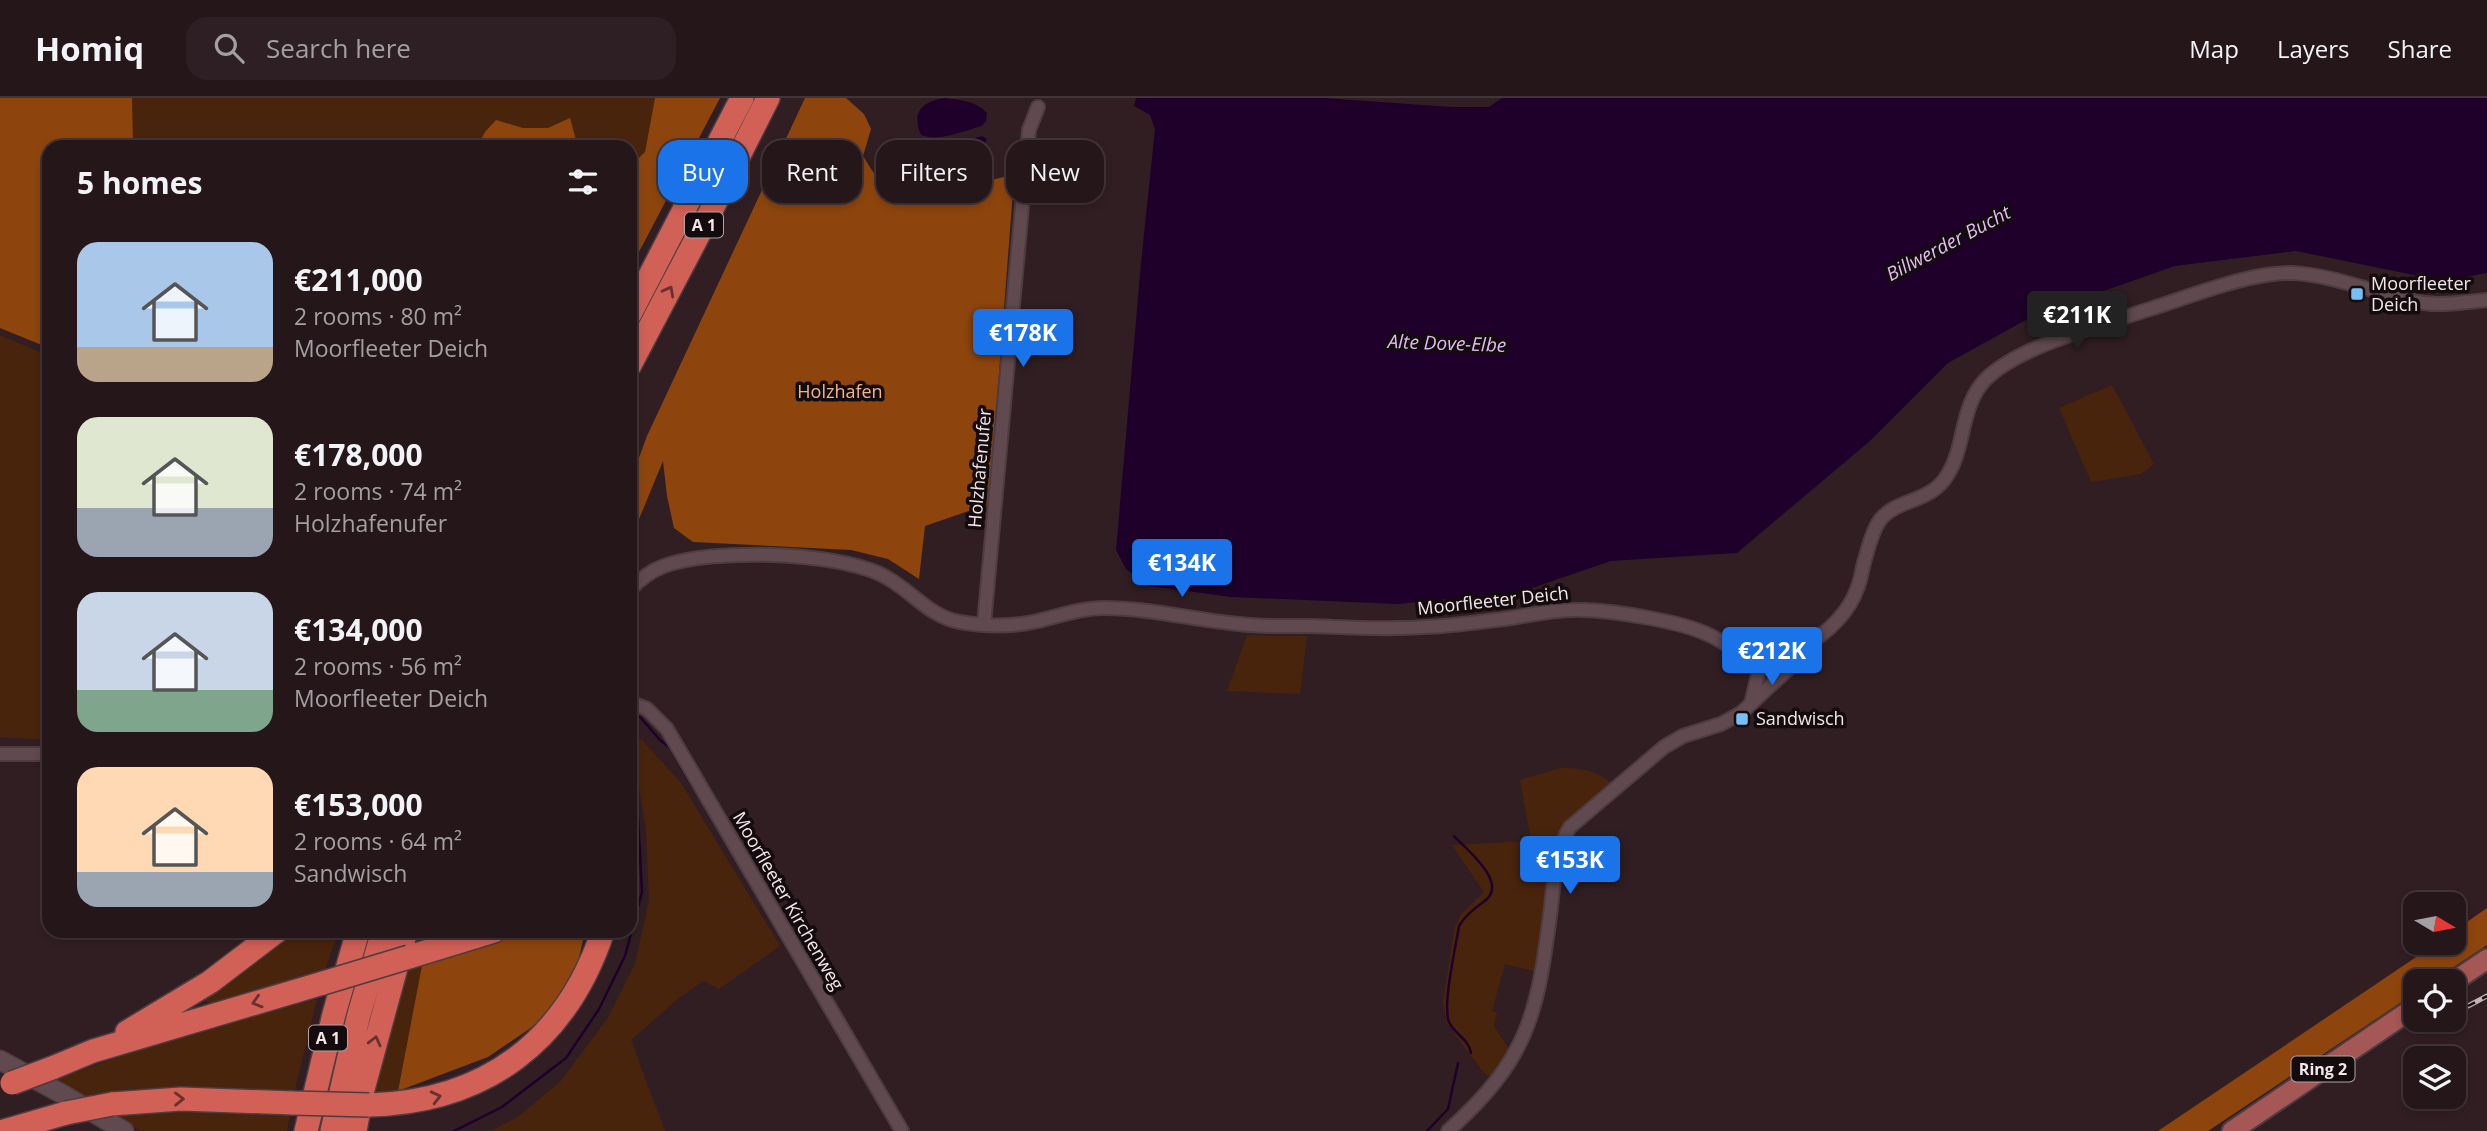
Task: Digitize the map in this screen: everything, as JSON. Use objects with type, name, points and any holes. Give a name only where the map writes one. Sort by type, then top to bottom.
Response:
[{"type":"highway","name":"A 1","points":[[637,300],[742,98]]},
{"type":"highway","name":"A 1","points":[[637,352],[768,98]]},
{"type":"highway","points":[[93,1051],[210,982],[268,938]]},
{"type":"highway","name":"A 1","points":[[306,1131],[334,1014],[356,938]]},
{"type":"highway","name":"A 1","points":[[332,1131],[340,1089],[381,938]]},
{"type":"highway","points":[[355,1131],[375,1042],[404,938]]},
{"type":"highway","points":[[6,1086],[93,1051],[471,938]]},
{"type":"highway","points":[[4,1131],[66,1113],[111,1104],[181,1099],[369,1105],[415,1102],[449,1094],[486,1077],[517,1058],[547,1030],[573,997],[600,938]]},
{"type":"highway","points":[[338,1131],[340,1089]]},
{"type":"main road","points":[[2466,973],[2487,959]]},
{"type":"main road","name":"Ring 2","points":[[2232,1131],[2403,1015]]},
{"type":"street","name":"Holzhafenufer","points":[[984,624],[1027,144],[1038,107]]},
{"type":"street","points":[[1751,704],[1760,662],[1781,661],[1810,644],[1835,623],[1850,605],[1858,588],[1871,540],[1882,517],[1891,510],[1930,494],[1946,479],[1954,465],[1971,404],[1981,385],[1996,371],[2030,352],[2170,303],[2247,279],[2279,274],[2325,278],[2427,304],[2487,300]]},
{"type":"street","name":"Moorfleeter Deich","points":[[637,582],[652,571],[668,564],[706,555],[806,558],[842,562],[877,572],[898,584],[936,615],[961,623],[1006,626],[1074,611],[1108,608],[1128,608],[1243,625],[1393,629],[1458,625],[1582,610],[1645,618],[1696,629],[1760,662]]},
{"type":"street","points":[[1448,1131],[1473,1109],[1503,1073],[1522,1042],[1544,968],[1558,858],[1563,839],[1570,827],[1664,747],[1683,736],[1721,724],[1741,713],[1800,658],[1810,644]]},
{"type":"street","name":"Moorfleeter Kirchenweg","points":[[637,705],[647,709],[667,729],[902,1131]]},
{"type":"street","points":[[0,754],[42,754]]},
{"type":"street","points":[[0,1060],[124,1131]]},
{"type":"shaded area","points":[[0,98],[655,98],[645,152],[637,159],[637,140],[42,140],[42,345],[0,328]]},
{"type":"shaded area","points":[[0,335],[42,353],[42,740],[0,737]]},
{"type":"shaded area","points":[[2112,385],[2154,464],[2141,474],[2091,482],[2059,408]]},
{"type":"shaded area","points":[[1247,635],[1307,636],[1300,694],[1227,691]]},
{"type":"shaded area","points":[[637,739],[642,740],[681,783],[780,946],[719,989],[703,981],[631,1040],[665,1131],[491,1131],[519,1116],[560,1082],[608,1018],[635,964],[649,901],[646,830],[637,775]]},
{"type":"shaded area","points":[[1561,768],[1588,771],[1612,784],[1576,814],[1557,836],[1537,972],[1505,964],[1492,1011],[1497,1013],[1494,1026],[1511,1052],[1497,1073],[1490,1076],[1484,1073],[1447,1023],[1443,1002],[1455,926],[1462,913],[1484,892],[1452,845],[1531,841],[1520,780]]},
{"type":"shaded area","points":[[282,938],[336,938],[324,972],[214,1006],[201,998]]},
{"type":"shaded area","points":[[423,960],[398,1091],[369,1095],[397,979]]},
{"type":"shaded area","points":[[317,999],[294,1093],[121,1092],[87,1097],[58,1079],[153,1044]]},
{"type":"shaded area","points":[[208,1110],[290,1115],[287,1131],[140,1131],[118,1116]]},
{"type":"green space","points":[[0,98],[132,98],[133,140],[42,140],[42,345],[0,328]]},
{"type":"green space","points":[[655,98],[720,98],[698,140],[658,140],[658,203],[665,203],[637,256],[637,159],[645,152]]},
{"type":"green space","name":"Holzhafen","points":[[805,98],[846,98],[864,114],[871,129],[863,156],[876,177],[876,203],[992,203],[992,180],[1006,177],[1006,203],[1012,203],[989,504],[925,526],[919,579],[888,559],[851,550],[693,542],[674,528],[663,461],[637,524],[637,463],[647,436],[762,190],[762,203],[862,203],[862,140],[785,140]]},
{"type":"green space","points":[[570,118],[576,140],[481,140],[496,120],[523,128],[548,128]]},
{"type":"green space","points":[[2487,908],[2487,945],[2451,969],[2403,969],[2403,1001],[2208,1131],[2158,1131],[2418,956],[2466,956],[2466,923]]},
{"type":"green space","points":[[503,938],[583,938],[575,976],[538,1023],[488,1057],[398,1091],[423,960],[495,943]]},
{"type":"water","points":[[944,98],[978,106],[987,113],[986,121],[982,126],[952,135],[921,135],[917,120],[920,109],[930,102]]},
{"type":"water","points":[[1136,98],[1324,98],[1489,107],[1502,98],[2487,98],[2487,273],[2443,281],[2296,251],[2175,266],[2035,315],[1948,363],[1870,441],[1737,553],[1611,561],[1520,592],[1397,604],[1232,597],[1149,586],[1126,569],[1116,550],[1155,129],[1150,115],[1134,106]]},
{"type":"water","points":[[982,136],[987,139],[986,140],[970,140]]},
{"type":"waterway","points":[[637,717],[670,748],[691,784]]},
{"type":"waterway","points":[[637,799],[642,892],[637,911]]},
{"type":"waterway","points":[[1454,836],[1483,866],[1492,884],[1492,892],[1487,899],[1459,926],[1448,989],[1449,1022],[1471,1053]]},
{"type":"waterway","points":[[454,1131],[502,1107],[566,1058],[599,1009],[625,956],[630,938]]},
{"type":"waterway","points":[[1427,1131],[1448,1109],[1458,1063]]},
{"type":"railway","points":[[2468,1006],[2487,996]]},
{"type":"place","name":"Moorfleeter Deich","points":[[2357,294]]},
{"type":"place","name":"Sandwisch","points":[[1742,719]]},
{"type":"water label","name":"Billwerder Bucht","points":[[1948,243]]},
{"type":"water label","name":"Alte Dove-Elbe","points":[[1447,343]]}]
